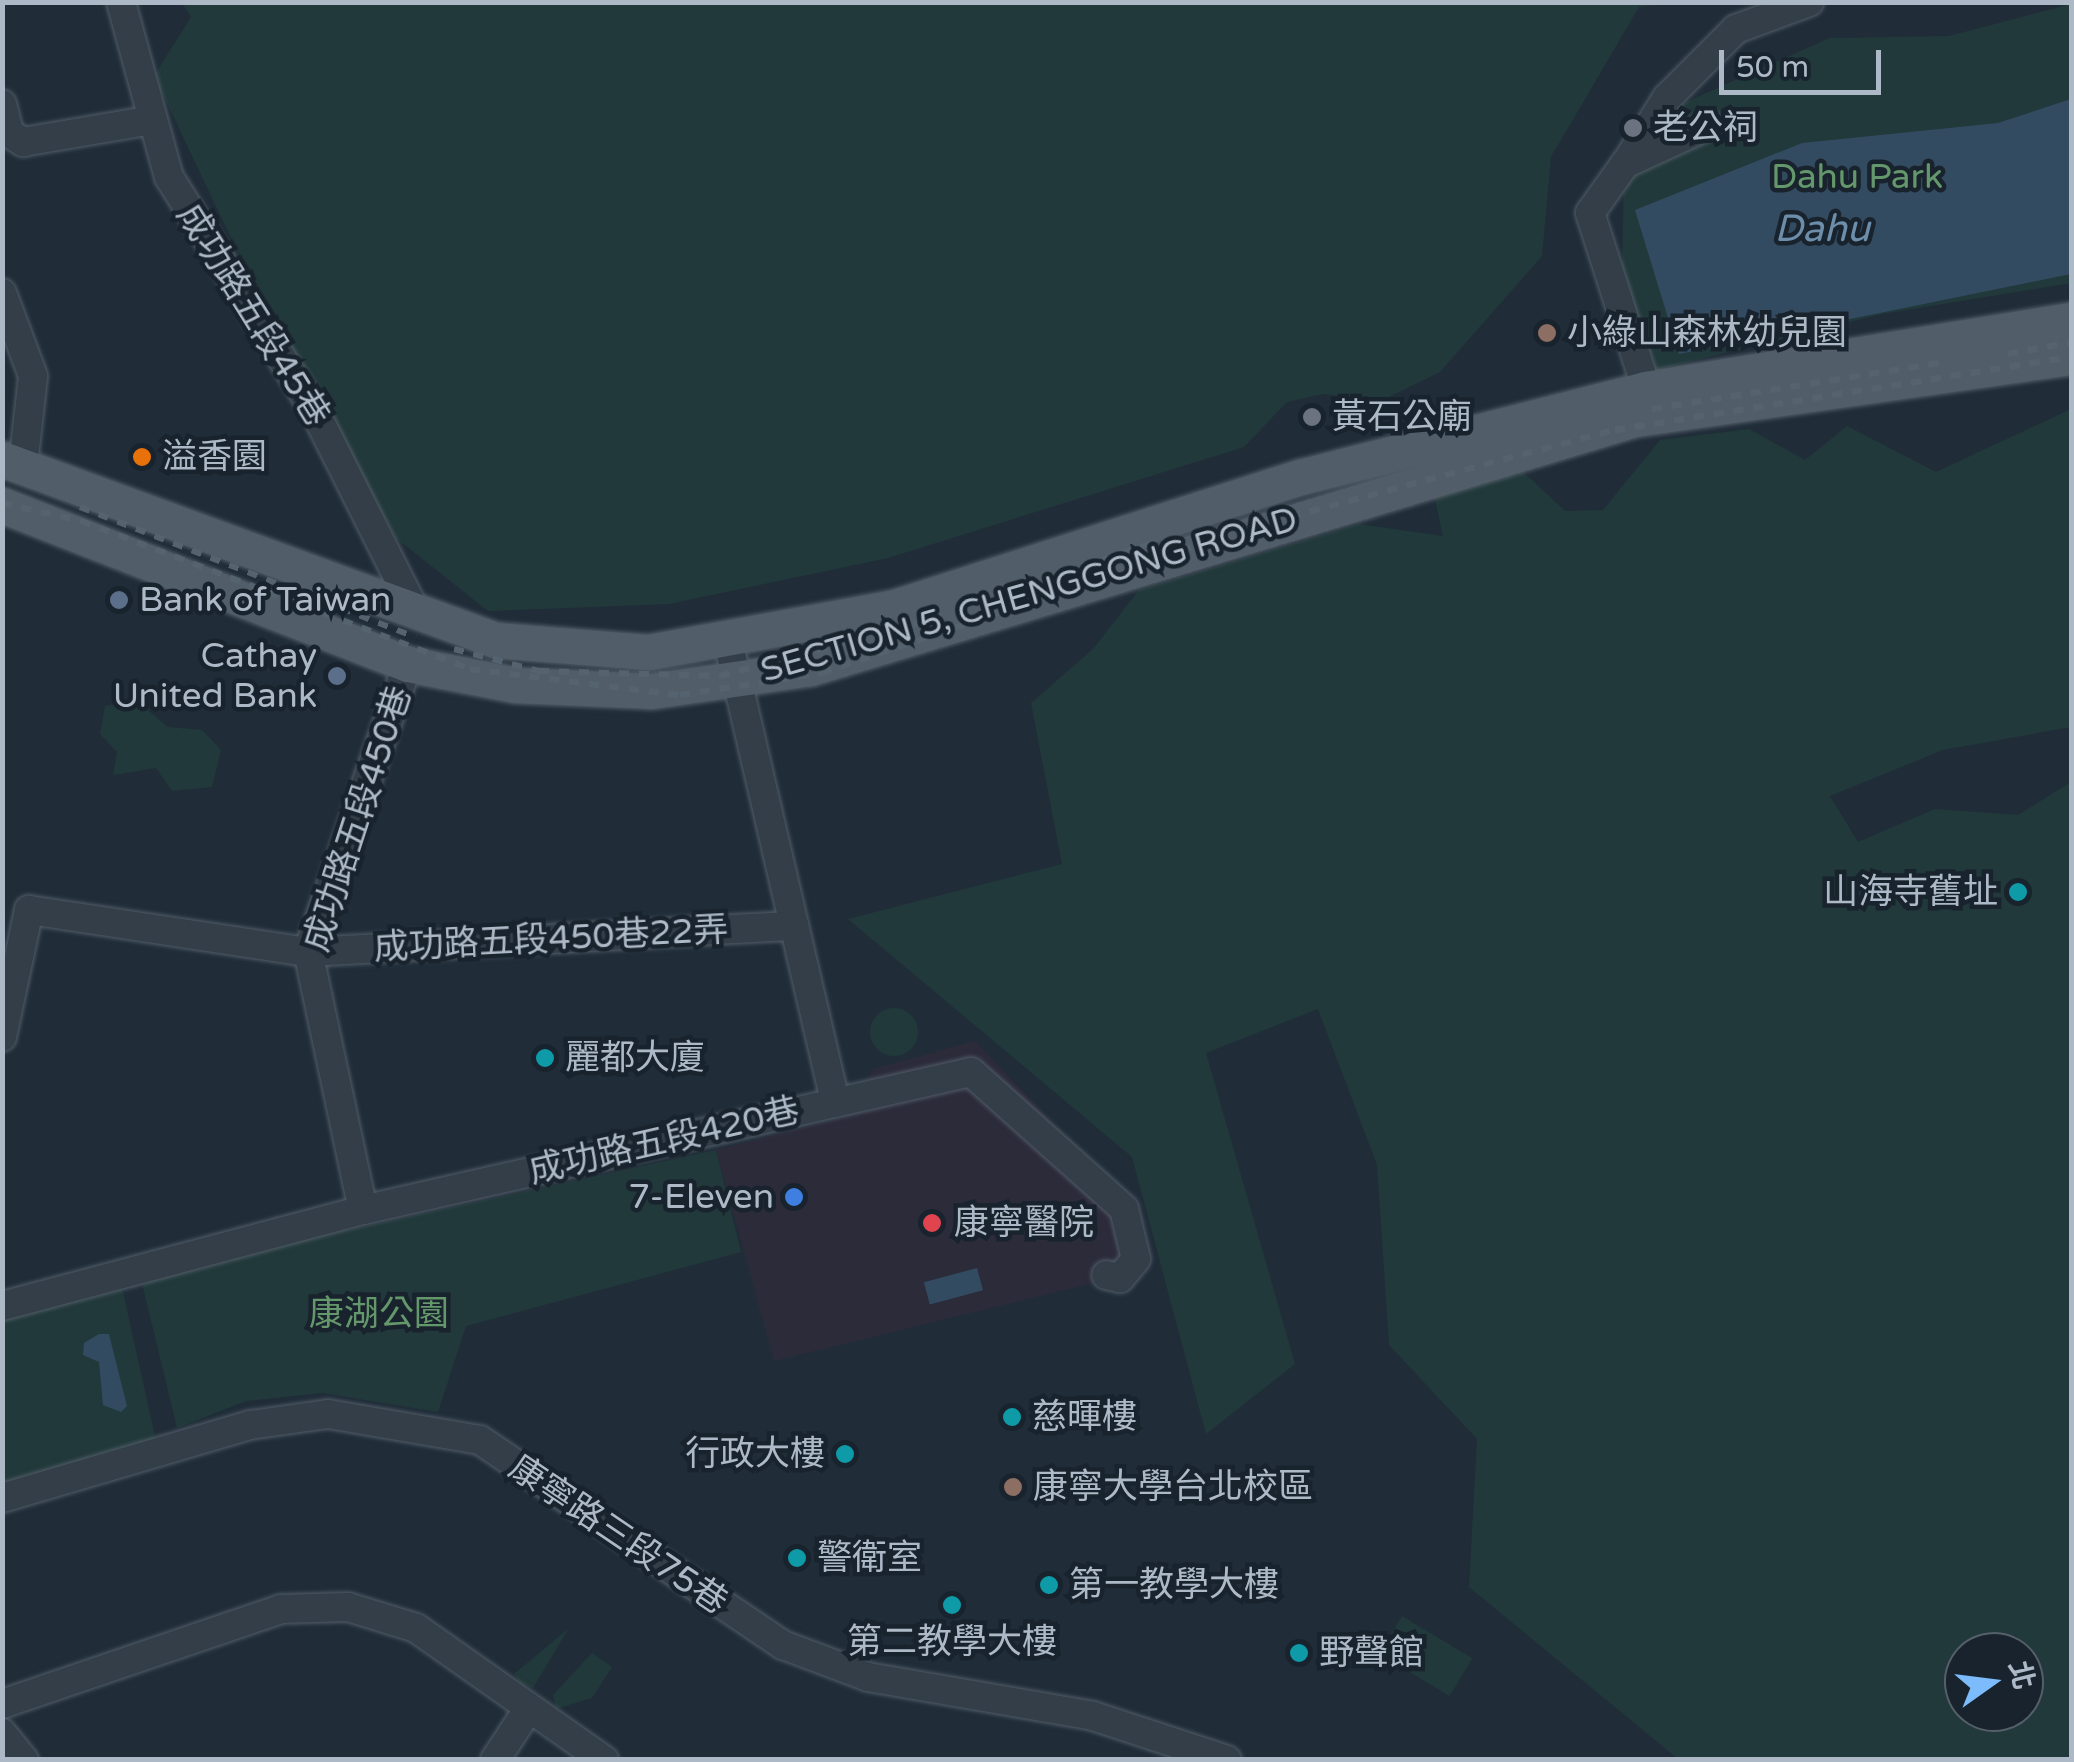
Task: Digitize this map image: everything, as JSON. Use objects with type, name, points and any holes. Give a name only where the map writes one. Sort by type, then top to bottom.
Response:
[{"type":"main road","name":"SECTION 5, CHENGGONG ROAD","points":[[12,463],[417,616],[495,640],[576,651],[728,642],[892,608],[1300,477],[1650,402],[2072,320]]},
{"type":"main road","name":"SECTION 5, CHENGGONG ROAD","points":[[2,505],[408,664],[535,686],[652,691],[810,668],[1650,402],[2072,358]]},
{"type":"street","name":"成功路五段45巷","points":[[121,2],[146,122],[168,177],[316,412],[417,616]]},
{"type":"street","points":[[1650,402],[1590,213],[1667,98],[1736,28],[1809,2]]},
{"type":"street","points":[[2,104],[10,134],[23,142],[146,122]]},
{"type":"street","points":[[1625,164],[1710,125]]},
{"type":"street","points":[[2,293],[34,376],[12,463]]},
{"type":"street","name":"成功路五段420巷","points":[[2,1306],[363,1210],[835,1101],[728,642]]},
{"type":"street","name":"成功路五段450巷","points":[[363,1210],[308,952],[408,664]]},
{"type":"street","name":"成功路五段450巷22弄","points":[[2,1036],[29,910],[308,952],[794,926]]},
{"type":"street","points":[[835,1101],[971,1072],[1124,1209],[1136,1259],[1120,1278],[1106,1275]]},
{"type":"street","name":"康寧路三段75巷","points":[[2,1498],[250,1425],[328,1414],[480,1440],[783,1645],[868,1676],[1093,1716],[1228,1760]]},
{"type":"street","points":[[2,1704],[281,1609],[348,1607],[416,1628],[604,1760]]},
{"type":"street","points":[[495,1760],[529,1708]]},
{"type":"street","points":[[2,1732],[24,1760]]},
{"type":"shaded area","name":"康寧醫院","points":[[975,1041],[1121,1194],[1143,1271],[774,1361],[716,1150],[849,1116],[873,1069]]},
{"type":"green space","points":[[182,3],[1666,3],[1639,7],[1551,157],[1542,256],[1440,372],[1381,401],[1323,394],[1287,402],[1244,447],[888,558],[669,604],[488,611],[396,538],[262,303],[154,76],[191,17]]},
{"type":"green space","name":"Dahu","points":[[2071,4],[2071,283],[1882,314],[1648,372],[1622,283],[1624,169],[1668,110],[1830,38],[1949,36]]},
{"type":"green space","points":[[2071,409],[2071,727],[1943,750],[1830,796],[1858,842],[1935,809],[2018,815],[2071,782],[2071,1759],[1678,1759],[1469,1587],[1477,1439],[1389,1345],[1377,1165],[1318,1009],[1206,1053],[1295,1364],[1206,1434],[1132,1157],[848,919],[1062,864],[1031,703],[1093,649],[1139,590],[1359,524],[1443,536],[1434,495],[1518,467],[1565,511],[1603,510],[1660,440],[1749,429],[1805,460],[1847,426],[1936,472]]},
{"type":"green space","points":[[137,701],[168,727],[202,730],[221,750],[212,787],[172,791],[156,768],[113,775],[117,752],[100,734],[105,706]]},
{"type":"green space","points":[[894,1008],[911,1015],[918,1032],[911,1049],[894,1056],[877,1049],[870,1032],[877,1015]]},
{"type":"green space","name":"康湖公園","points":[[716,1150],[741,1252],[466,1326],[438,1412],[323,1393],[246,1401],[177,1428],[140,1275]]},
{"type":"green space","points":[[121,1283],[156,1441],[3,1485],[3,1317]]},
{"type":"green space","points":[[1402,1616],[1472,1658],[1450,1696],[1379,1654]]},
{"type":"green space","points":[[569,1628],[533,1688],[520,1683],[514,1674]]},
{"type":"green space","points":[[592,1653],[612,1667],[592,1698],[556,1709],[553,1695]]},
{"type":"water","name":"Dahu","points":[[2071,99],[2071,274],[1679,354],[1635,210],[1802,143],[1998,123]]},
{"type":"water","points":[[977,1268],[983,1290],[930,1304],[924,1282]]},
{"type":"water","points":[[99,1334],[109,1334],[127,1406],[121,1412],[103,1405],[99,1362],[83,1355],[84,1343]]},
{"type":"railway","points":[[2008,354],[2072,342]]},
{"type":"railway","points":[[2,503],[81,521],[470,669],[680,695],[822,673],[1252,527],[1615,430],[2072,357]]},
{"type":"railway","points":[[1652,409],[1938,363]]},
{"type":"railway","points":[[80,507],[416,637]]},
{"type":"railway","points":[[1084,566],[1150,544]]},
{"type":"railway","points":[[454,649],[539,671],[720,676],[947,615]]},
{"type":"place","name":"老公祠","points":[[1633,128]]},
{"type":"place","name":"小綠山森林幼兒園","points":[[1547,333]]},
{"type":"place","name":"黃石公廟","points":[[1312,417]]},
{"type":"place","name":"溢香園","points":[[142,457]]},
{"type":"place","name":"Bank of Taiwan","points":[[119,600]]},
{"type":"place","name":"Cathay United Bank","points":[[337,676]]},
{"type":"place","name":"山海寺舊址","points":[[2018,892]]},
{"type":"place","name":"麗都大廈","points":[[545,1058]]},
{"type":"place","name":"7-Eleven","points":[[794,1197]]},
{"type":"place","name":"康寧醫院","points":[[932,1223]]},
{"type":"place","name":"慈暉樓","points":[[1012,1417]]},
{"type":"place","name":"行政大樓","points":[[845,1454]]},
{"type":"place","name":"康寧大學台北校區","points":[[1013,1487]]},
{"type":"place","name":"警衛室","points":[[797,1558]]},
{"type":"place","name":"第一教學大樓","points":[[1049,1585]]},
{"type":"place","name":"第二教學大樓","points":[[952,1605]]},
{"type":"place","name":"野聲館","points":[[1299,1653]]},
{"type":"park label","name":"Dahu Park","points":[[1857,177]]}]
